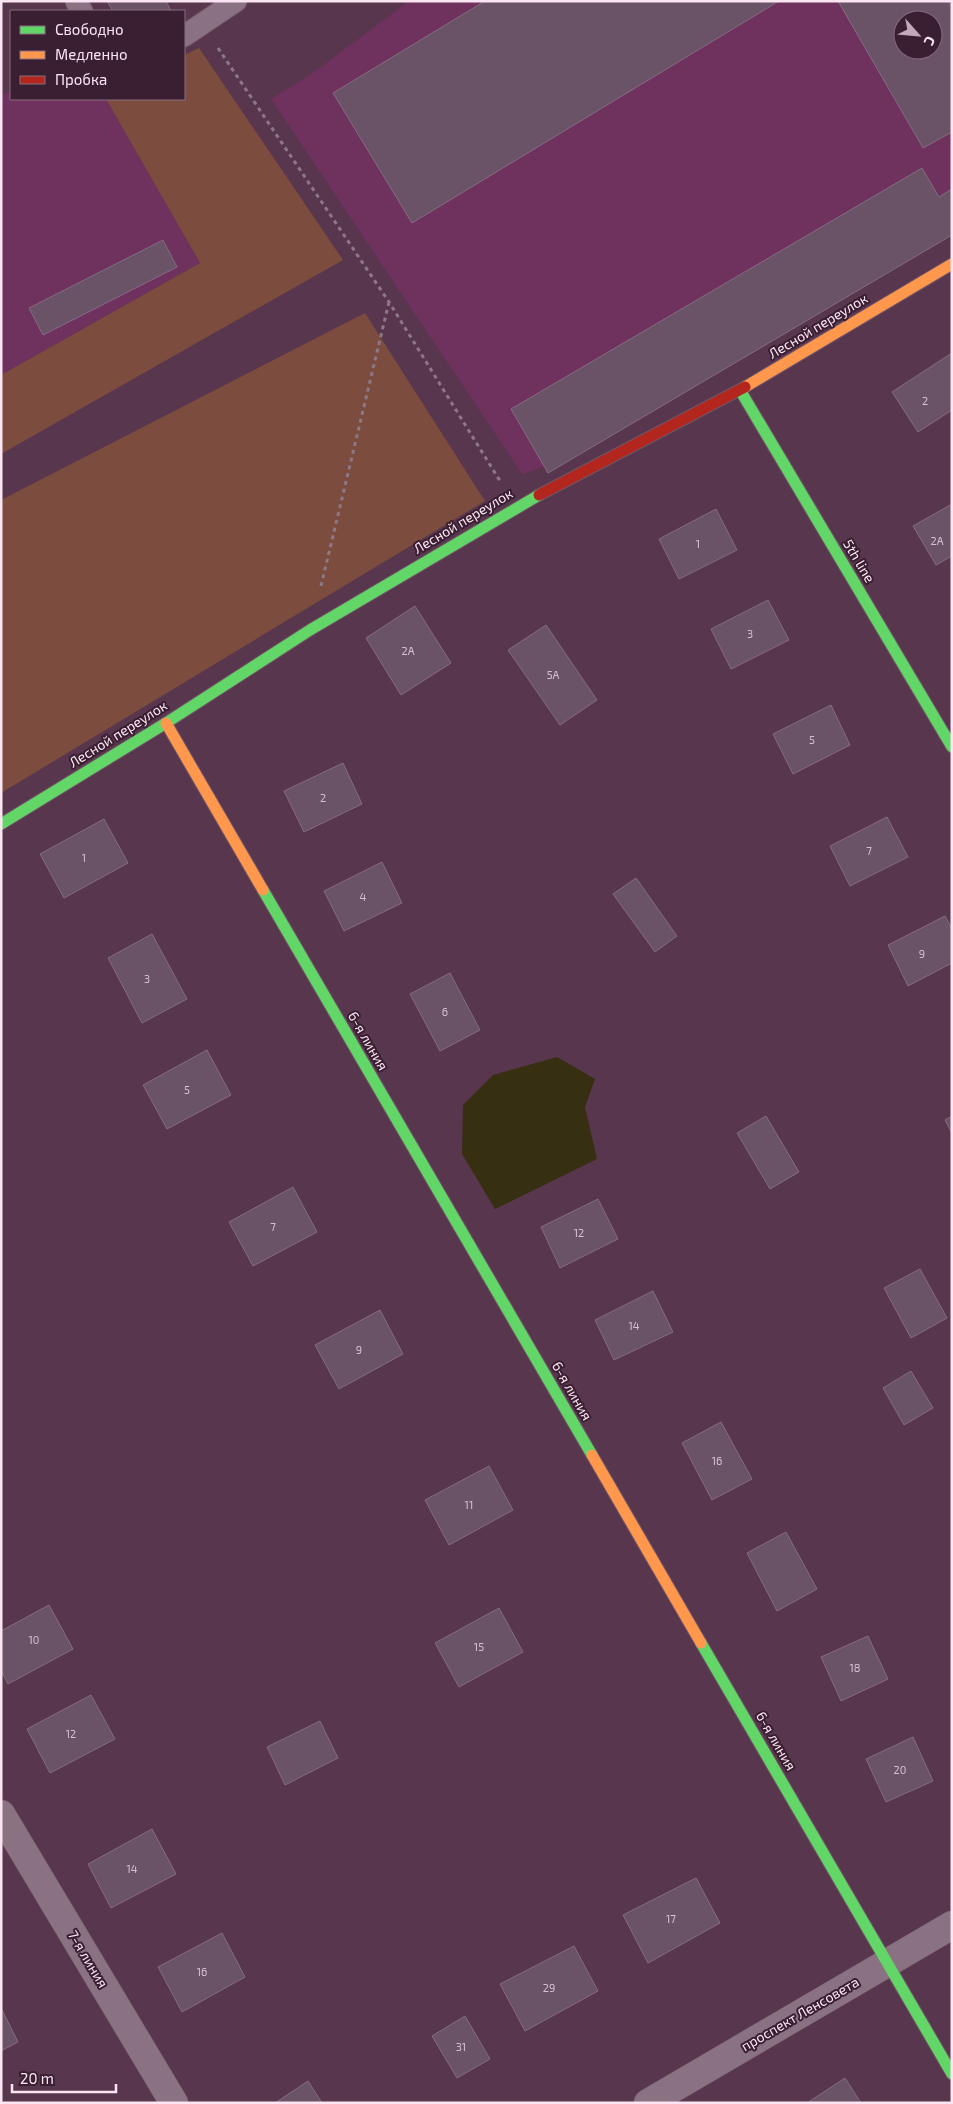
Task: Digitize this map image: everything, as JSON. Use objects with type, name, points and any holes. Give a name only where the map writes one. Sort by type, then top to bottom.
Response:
[{"type":"street","name":"Лесной переулок","points":[[1,824],[166,723],[310,630],[516,507],[740,390],[952,264]]},
{"type":"street","name":"5th line","points":[[740,390],[952,747]]},
{"type":"street","name":"6-я линия","points":[[166,723],[952,2074]]},
{"type":"street","name":"7-я линия","points":[[1,1814],[174,2103]]},
{"type":"street","name":"проспект Ленсовета","points":[[648,2103],[952,1925]]},
{"type":"lane","points":[[185,35],[236,1]]},
{"type":"path","points":[[202,25],[389,302],[516,507]]},
{"type":"path","points":[[310,630],[389,302]]},
{"type":"shaded area","points":[[409,1],[952,1],[952,230],[562,461],[522,474],[271,99],[310,75]]},
{"type":"shaded area","points":[[199,48],[343,260],[1,454],[1,375],[200,263],[107,100],[185,100],[185,55]]},
{"type":"shaded area","points":[[10,91],[10,100],[107,100],[200,263],[1,375],[1,96]]},
{"type":"shaded area","points":[[365,313],[485,501],[1,793],[1,500]]},
{"type":"shaded area","points":[[557,1057],[595,1079],[585,1107],[597,1159],[495,1209],[462,1154],[463,1105],[493,1075]]},
{"type":"building","points":[[107,1],[166,1],[170,10],[112,10]]},
{"type":"building","points":[[485,1],[779,1],[412,223],[333,93]]},
{"type":"building","points":[[838,1],[948,1],[952,9],[952,132],[923,148]]},
{"type":"building","points":[[922,168],[939,197],[952,189],[952,235],[548,473],[511,409]]},
{"type":"building","points":[[163,240],[177,267],[43,335],[29,308]]},
{"type":"building","points":[[952,353],[952,410],[918,432],[892,392]]},
{"type":"building","points":[[952,504],[952,556],[936,565],[913,526]]},
{"type":"building","points":[[716,509],[737,550],[679,579],[659,539]]},
{"type":"building","points":[[768,600],[789,640],[731,669],[711,629]]},
{"type":"building","points":[[415,606],[451,663],[401,695],[366,638]]},
{"type":"building","points":[[546,625],[597,700],[560,725],[508,650]]},
{"type":"building","points":[[831,705],[850,745],[793,774],[773,734]]},
{"type":"building","points":[[343,763],[362,804],[304,832],[284,791]]},
{"type":"building","points":[[887,817],[908,857],[850,886],[830,846]]},
{"type":"building","points":[[104,819],[128,863],[64,898],[40,854]]},
{"type":"building","points":[[382,862],[402,903],[344,931],[324,891]]},
{"type":"building","points":[[636,878],[677,936],[655,952],[613,894]]},
{"type":"building","points":[[945,916],[952,929],[952,963],[908,986],[888,945]]},
{"type":"building","points":[[152,934],[187,999],[142,1023],[108,958]]},
{"type":"building","points":[[450,973],[480,1030],[440,1051],[410,994]]},
{"type":"building","points":[[207,1050],[231,1095],[167,1129],[143,1085]]},
{"type":"building","points":[[766,1116],[799,1172],[770,1189],[737,1133]]},
{"type":"building","points":[[952,1116],[952,1133],[945,1120]]},
{"type":"building","points":[[293,1187],[317,1232],[253,1266],[229,1222]]},
{"type":"building","points":[[598,1199],[618,1239],[560,1268],[541,1227]]},
{"type":"building","points":[[920,1269],[947,1318],[911,1338],[884,1288]]},
{"type":"building","points":[[653,1291],[673,1332],[614,1360],[595,1320]]},
{"type":"building","points":[[380,1310],[403,1354],[339,1389],[315,1345]]},
{"type":"building","points":[[911,1371],[933,1408],[904,1425],[883,1388]]},
{"type":"building","points":[[721,1422],[752,1479],[712,1500],[682,1443]]},
{"type":"building","points":[[489,1466],[513,1510],[449,1545],[425,1500]]},
{"type":"building","points":[[786,1532],[817,1589],[777,1611],[747,1553]]},
{"type":"building","points":[[49,1605],[73,1649],[8,1684],[1,1670],[1,1631]]},
{"type":"building","points":[[499,1608],[523,1652],[459,1687],[435,1643]]},
{"type":"building","points":[[868,1636],[888,1679],[841,1701],[821,1657]]},
{"type":"building","points":[[91,1695],[115,1739],[50,1773],[27,1729]]},
{"type":"building","points":[[320,1721],[338,1758],[285,1785],[267,1747]]},
{"type":"building","points":[[913,1737],[933,1781],[886,1802],[866,1759]]},
{"type":"building","points":[[152,1829],[176,1874],[111,1908],[88,1864]]},
{"type":"building","points":[[696,1878],[720,1923],[648,1963],[623,1915]]},
{"type":"building","points":[[222,1933],[245,1977],[182,2012],[158,1967]]},
{"type":"building","points":[[574,1946],[598,1991],[525,2031],[500,1984]]},
{"type":"building","points":[[1,2008],[18,2042],[1,2051]]},
{"type":"building","points":[[465,2016],[490,2059],[457,2078],[432,2036]]},
{"type":"building","points":[[845,2078],[861,2103],[807,2103]]},
{"type":"building","points":[[308,2081],[322,2103],[275,2103]]},
{"type":"traffic: fast","points":[[740,390],[952,747]]},
{"type":"traffic: fast","points":[[1,824],[166,723],[310,630],[539,495]]},
{"type":"traffic: fast","points":[[263,890],[592,1455]]},
{"type":"traffic: fast","points":[[701,1643],[952,2074]]},
{"type":"traffic: slow","points":[[745,387],[952,264]]},
{"type":"traffic: slow","points":[[166,723],[263,890]]},
{"type":"traffic: slow","points":[[592,1455],[701,1643]]},
{"type":"traffic: jam","points":[[539,495],[745,387]]}]
